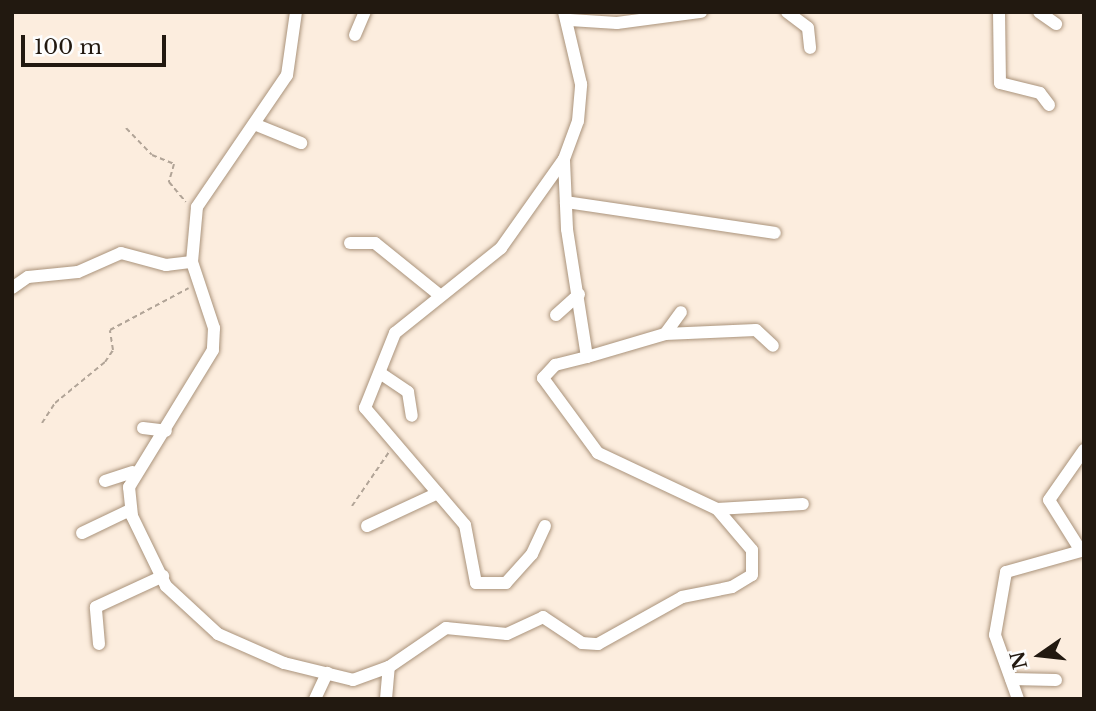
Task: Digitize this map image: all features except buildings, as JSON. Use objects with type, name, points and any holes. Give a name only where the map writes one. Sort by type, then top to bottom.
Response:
[{"type":"street","points":[[105,481],[133,472],[166,431],[213,350],[212,321],[197,285],[192,262],[196,214],[287,75],[296,12]]},
{"type":"street","points":[[355,35],[365,12]]},
{"type":"street","points":[[545,526],[520,570],[506,583],[484,588],[472,576],[465,525],[366,414],[394,333],[437,293],[501,248],[564,159],[578,121],[581,84],[567,16],[617,23],[701,12]]},
{"type":"street","points":[[788,12],[808,27],[810,48]]},
{"type":"street","points":[[999,12],[1000,83],[1040,93],[1049,105]]},
{"type":"street","points":[[1039,12],[1056,24]]},
{"type":"street","points":[[254,124],[301,143]]},
{"type":"street","points":[[564,159],[566,202],[587,357]]},
{"type":"street","points":[[566,202],[775,233]]},
{"type":"street","points":[[350,243],[375,243],[437,293]]},
{"type":"street","points":[[12,288],[28,277],[78,272],[121,253],[166,265],[192,262]]},
{"type":"street","points":[[556,314],[579,294]]},
{"type":"street","points":[[665,334],[681,313]]},
{"type":"street","points":[[773,346],[755,330],[665,334],[587,357],[563,361],[543,376],[598,453],[718,509],[803,504]]},
{"type":"street","points":[[380,373],[408,392],[412,416]]},
{"type":"street","points":[[144,428],[166,431]]},
{"type":"street","points":[[1018,699],[994,624],[1006,572],[1082,552],[1049,500],[1082,458]]},
{"type":"street","points":[[133,472],[130,510],[163,576],[218,634],[353,680],[389,667],[435,631],[507,634],[543,617],[582,643],[598,644],[682,597],[732,587],[752,575],[755,561],[718,509]]},
{"type":"street","points":[[367,526],[439,493]]},
{"type":"street","points":[[82,533],[130,510]]},
{"type":"street","points":[[99,644],[96,607],[163,576]]},
{"type":"street","points":[[386,699],[389,667]]},
{"type":"street","points":[[314,699],[327,673]]},
{"type":"street","points":[[1011,679],[1056,680]]},
{"type":"path","points":[[126,128],[152,155],[174,164],[169,182],[196,214]]},
{"type":"path","points":[[42,424],[55,403],[105,362],[113,350],[110,330],[197,285]]},
{"type":"path","points":[[352,506],[393,445]]}]
